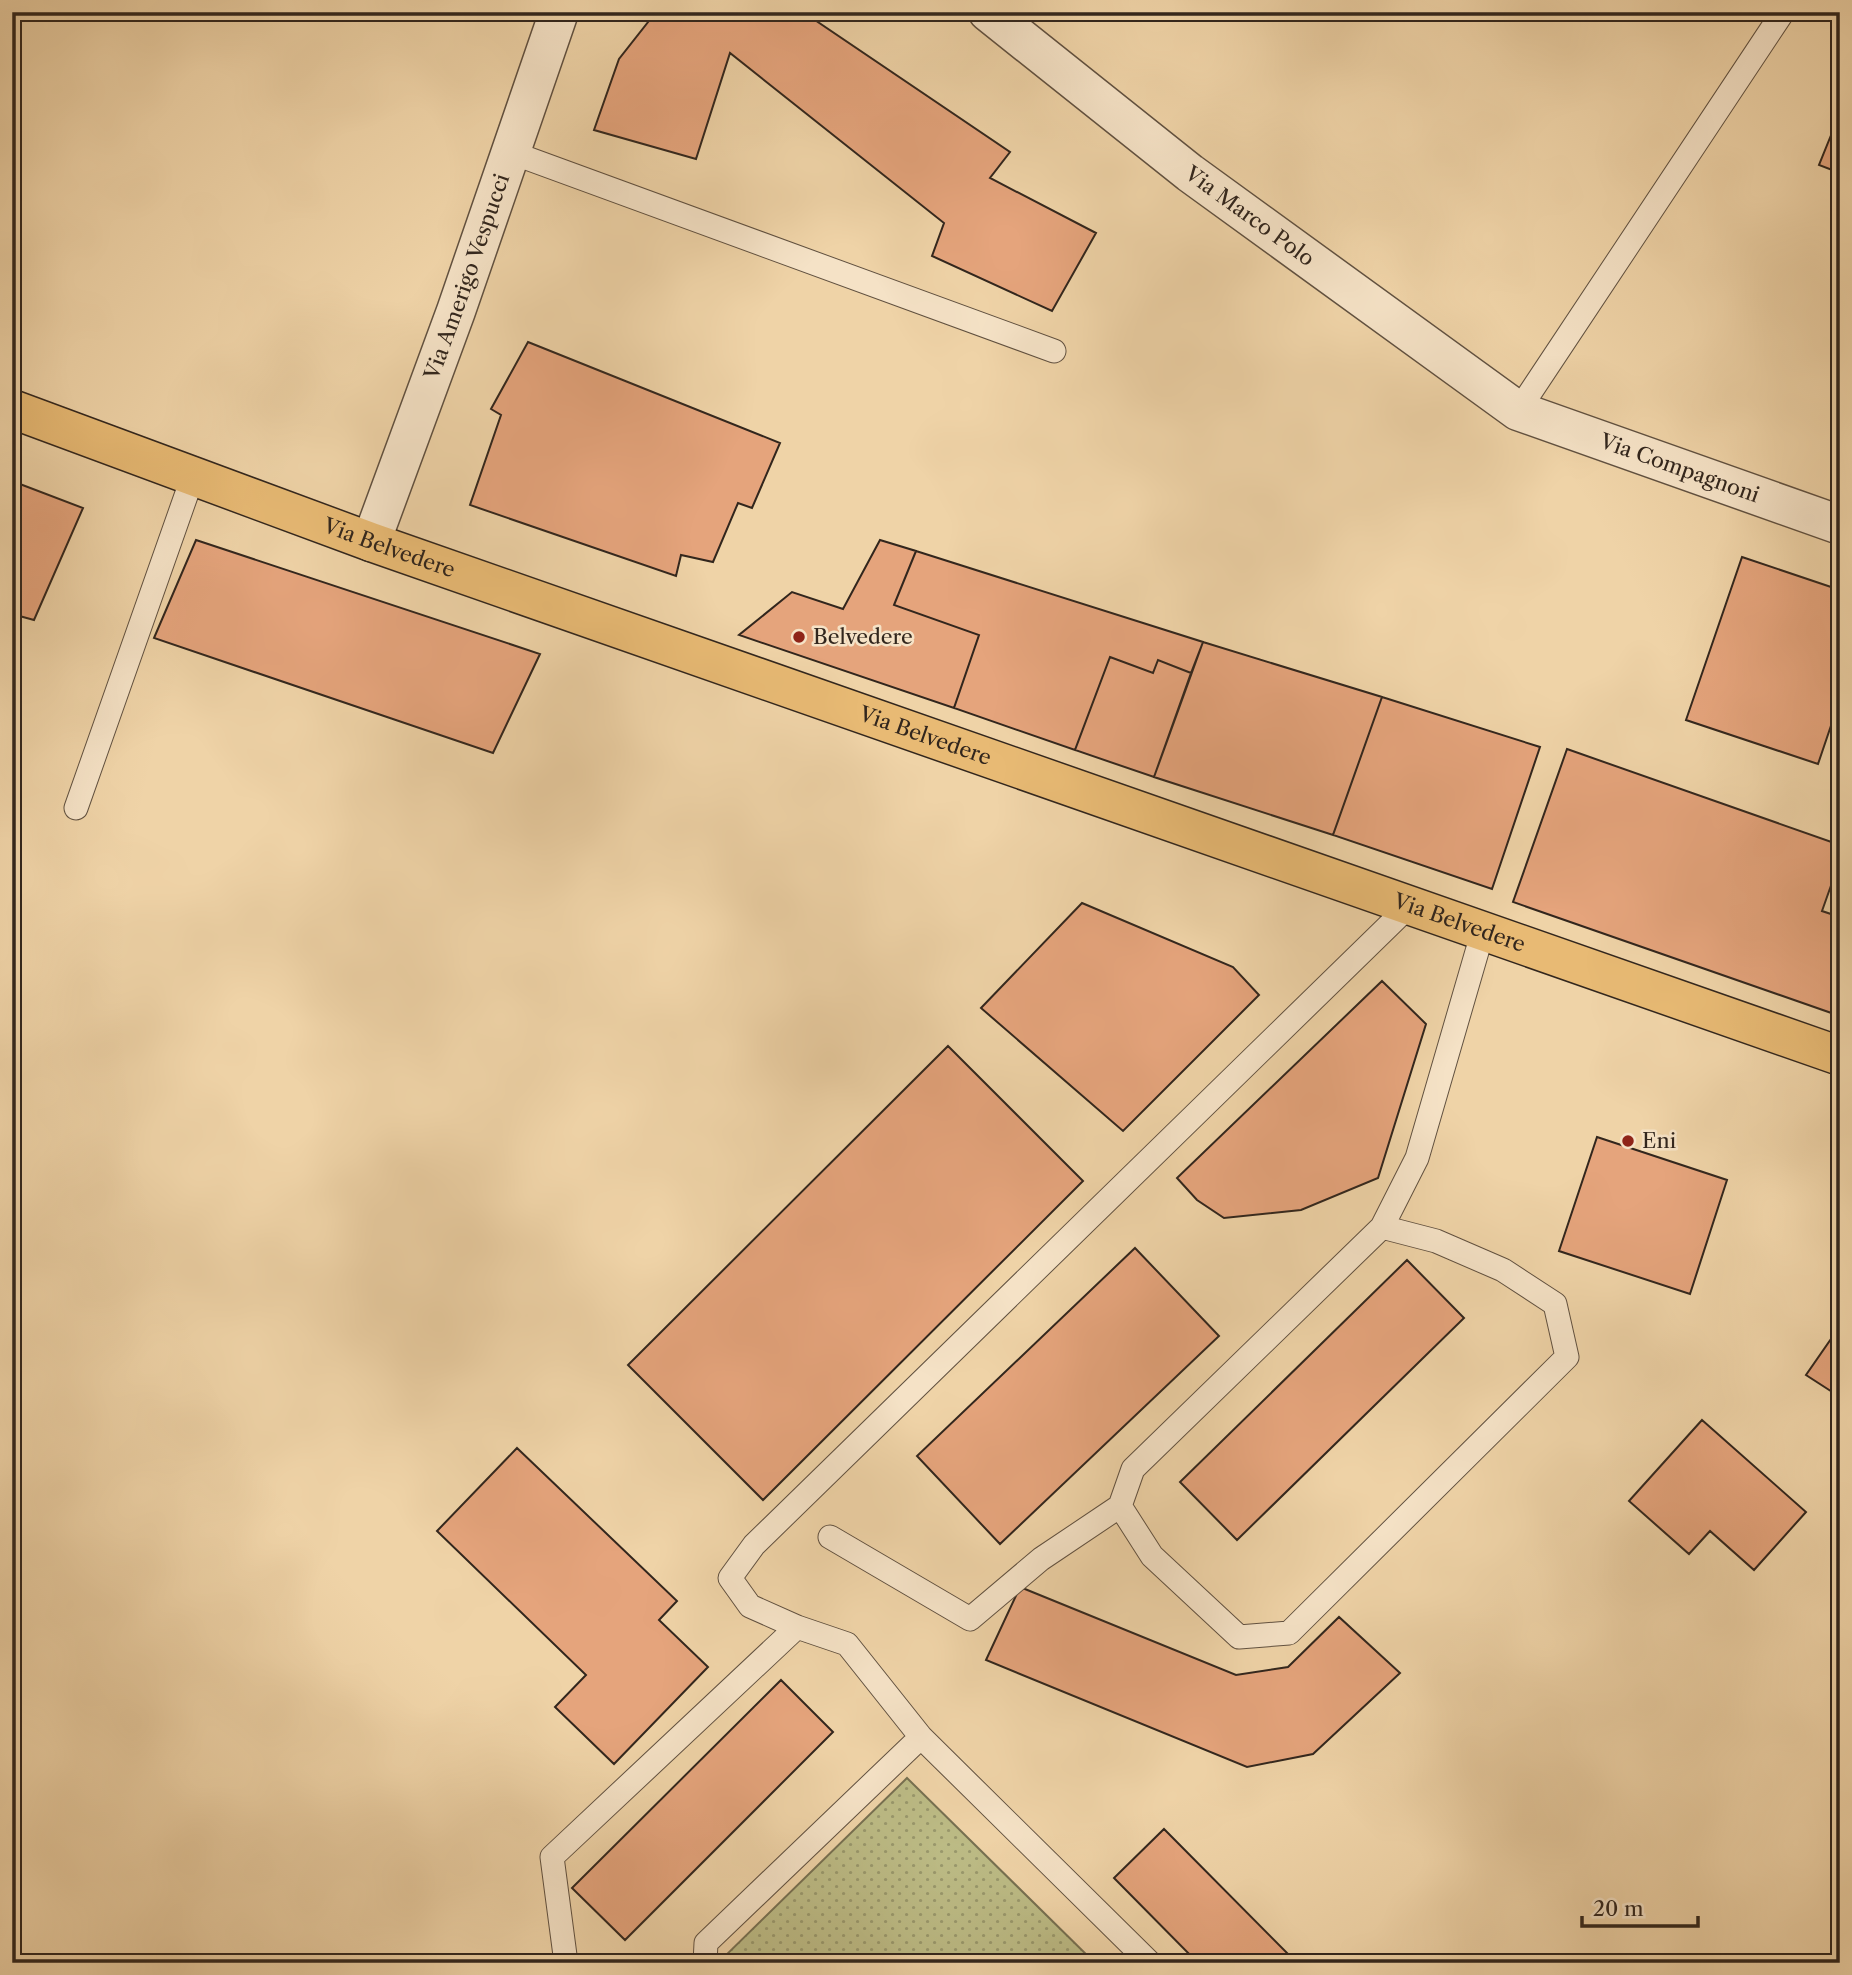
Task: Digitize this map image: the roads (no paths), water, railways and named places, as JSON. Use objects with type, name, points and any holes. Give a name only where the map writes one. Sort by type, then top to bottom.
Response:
[{"type":"main road","name":"Via Belvedere","points":[[12,409],[371,542],[1840,1056]]},
{"type":"street","name":"Via Amerigo Vespucci","points":[[371,542],[456,311],[559,12]]},
{"type":"street","name":"Via Marco Polo","points":[[988,12],[1189,173],[1518,411]]},
{"type":"street","name":"Via Compagnoni","points":[[1518,411],[1840,524]]},
{"type":"lane","points":[[1518,411],[1783,12]]},
{"type":"lane","points":[[510,152],[1054,351]]},
{"type":"lane","points":[[76,808],[193,476]]},
{"type":"lane","points":[[1150,1963],[922,1737],[847,1644],[797,1627],[750,1606],[730,1578],[754,1545],[1409,906]]},
{"type":"lane","points":[[830,1537],[970,1619],[1041,1559],[1120,1506],[1133,1469],[1382,1227],[1418,1158],[1483,931]]},
{"type":"lane","points":[[1120,1506],[1152,1556],[1239,1637],[1289,1633],[1567,1357],[1555,1304],[1503,1270],[1436,1241],[1382,1227]]},
{"type":"lane","points":[[566,1963],[552,1857],[797,1627]]},
{"type":"lane","points":[[705,1963],[706,1943],[922,1737]]},
{"type":"place","name":"Belvedere","points":[[799,637]]},
{"type":"place","name":"Eni","points":[[1628,1141]]}]
